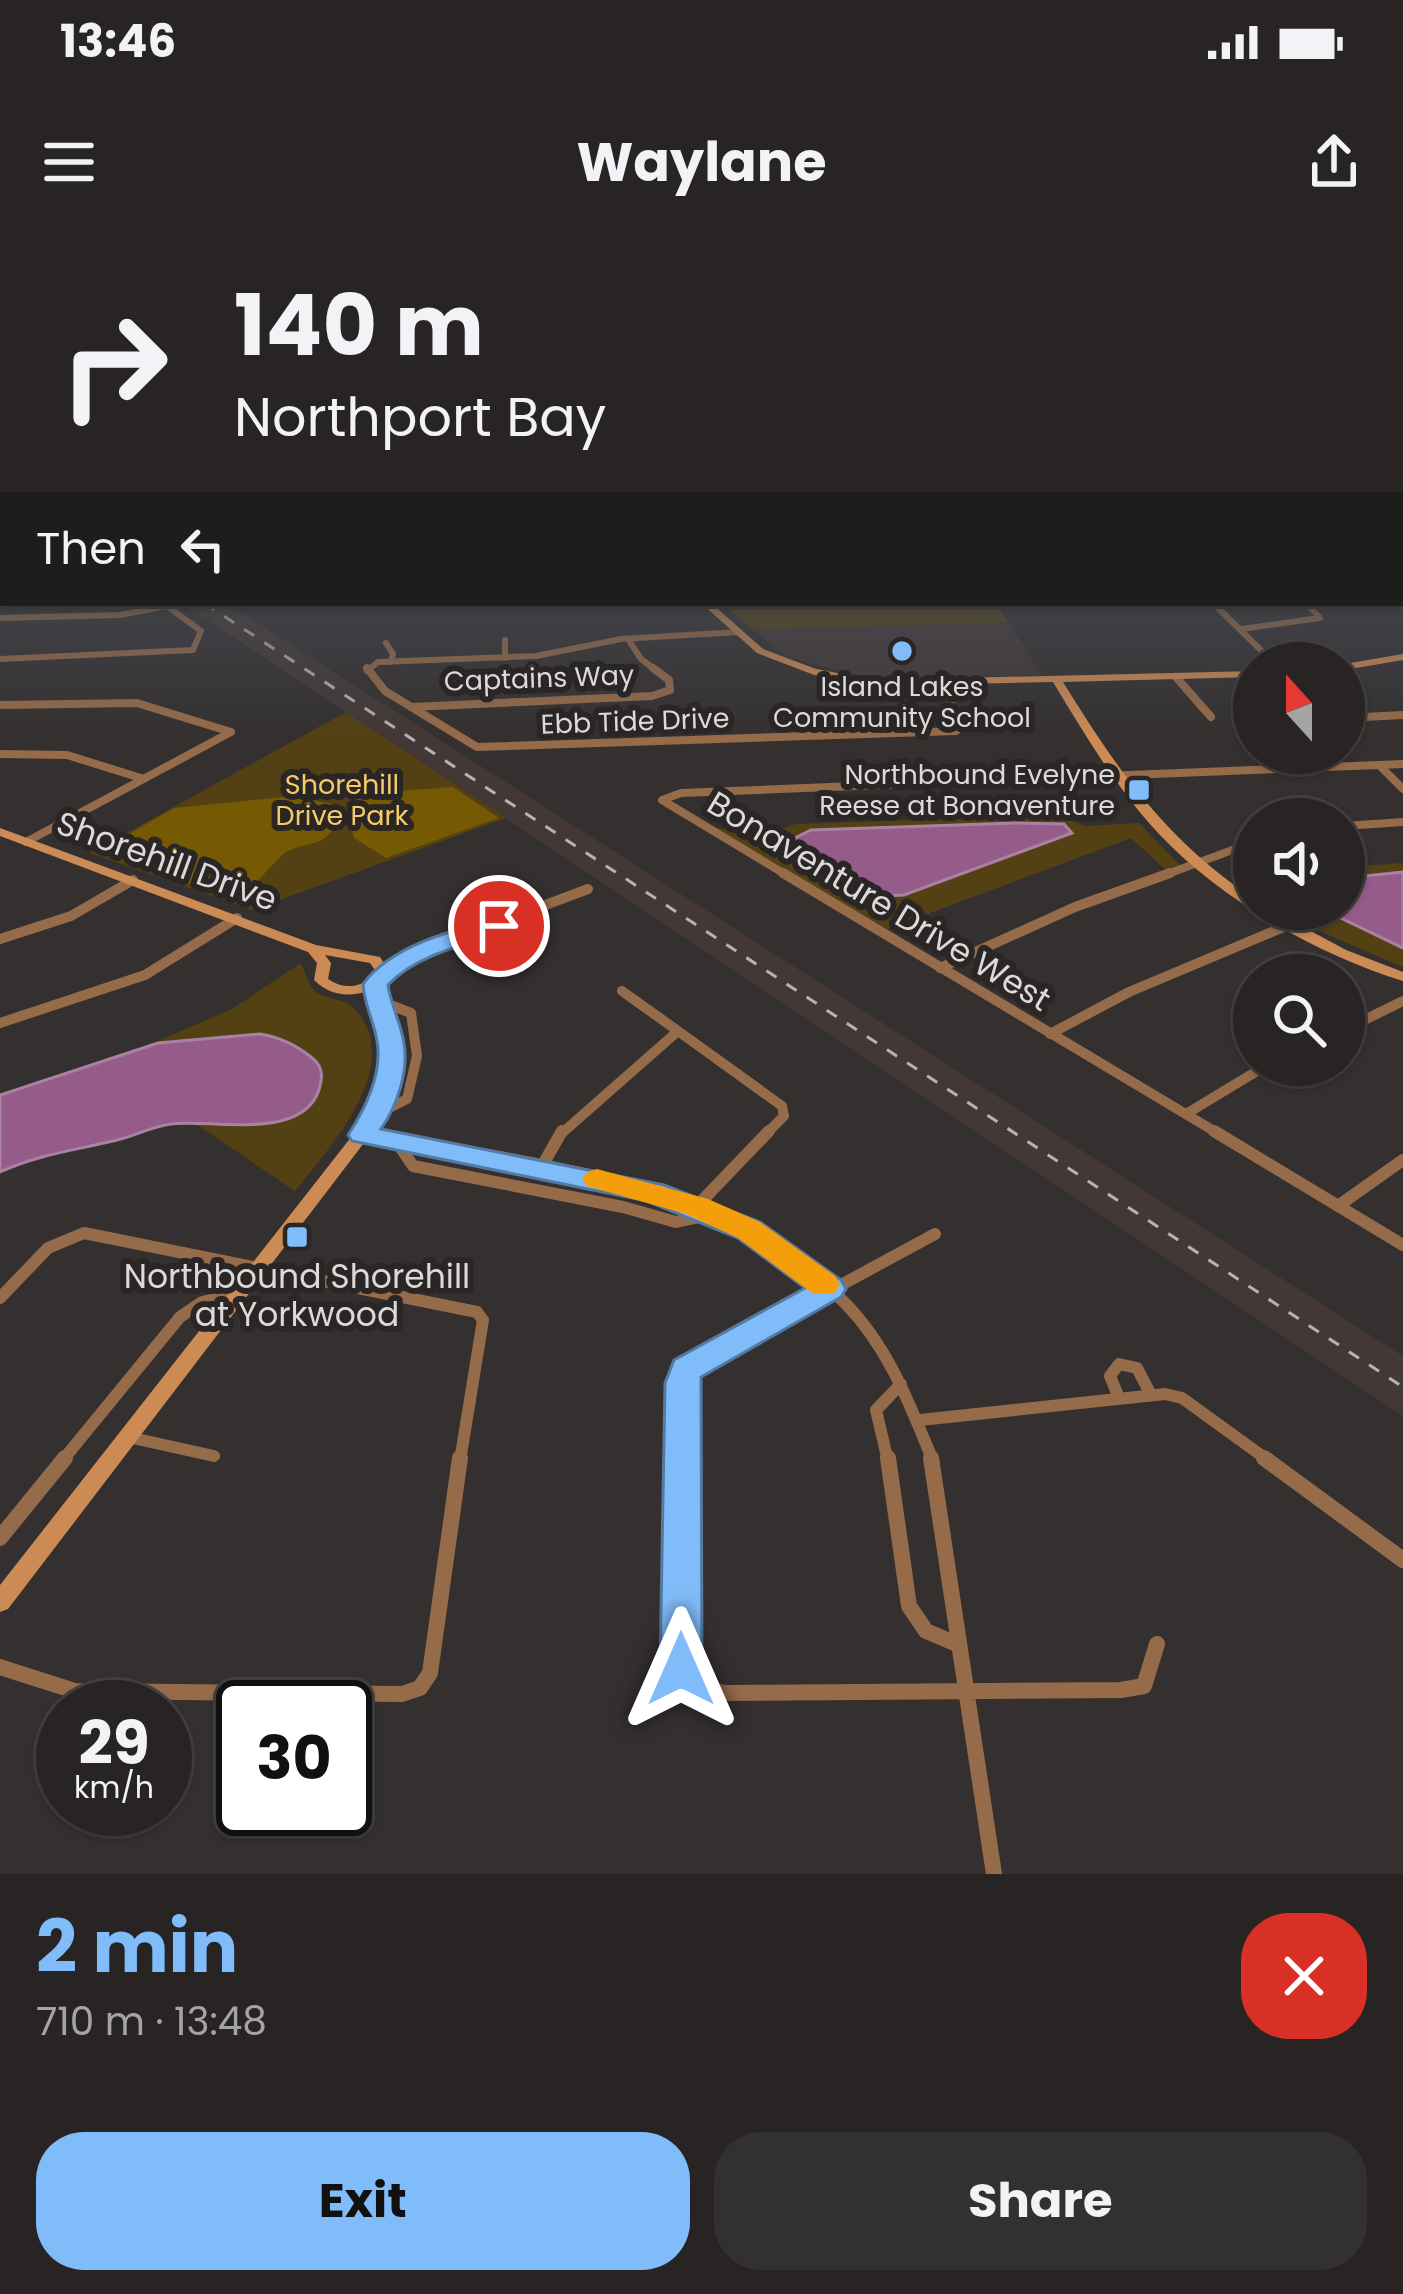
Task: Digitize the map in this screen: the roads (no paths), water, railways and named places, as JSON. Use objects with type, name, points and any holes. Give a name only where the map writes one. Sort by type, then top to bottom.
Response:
[{"type":"street","points":[[0,618],[120,615],[157,606]]},
{"type":"street","points":[[0,658],[193,650],[201,631],[168,606]]},
{"type":"street","points":[[709,606],[760,651],[814,672],[877,683],[1233,675]]},
{"type":"street","points":[[1216,606],[1254,642]]},
{"type":"street","points":[[1241,629],[1320,618],[1309,606]]},
{"type":"street","points":[[386,644],[392,662],[505,658],[628,639],[739,632]]},
{"type":"street","name":"Captains Way","points":[[411,707],[652,695],[670,690],[671,682],[641,659],[628,639]]},
{"type":"street","points":[[505,658],[506,640]]},
{"type":"street","points":[[1365,663],[1403,657]]},
{"type":"street","name":"Ebb Tide Drive","points":[[392,662],[368,665],[366,671],[411,707],[485,748],[956,731],[961,727],[942,684]]},
{"type":"street","points":[[1176,677],[1211,717]]},
{"type":"street","points":[[1058,681],[1139,809],[1195,863],[1233,890]]},
{"type":"street","points":[[0,705],[128,701],[231,731],[26,842]]},
{"type":"street","points":[[1365,717],[1403,715]]},
{"type":"street","points":[[0,754],[68,755],[145,779]]},
{"type":"street","points":[[1118,776],[1403,764]]},
{"type":"street","points":[[1380,765],[1403,788]]},
{"type":"street","name":"Bonaventure Drive West","points":[[1118,776],[681,793],[662,800],[1403,1245]]},
{"type":"street","points":[[1365,825],[1403,822]]},
{"type":"street","name":"Shorehill Drive","points":[[0,832],[313,949],[349,957],[378,972]]},
{"type":"street","points":[[940,968],[1075,907],[1233,849]]},
{"type":"street","points":[[0,939],[71,916],[133,880]]},
{"type":"street","points":[[350,992],[378,972],[421,952],[588,889]]},
{"type":"street","points":[[0,1023],[145,975],[237,918]]},
{"type":"street","points":[[1050,1034],[1130,992],[1277,930]]},
{"type":"street","points":[[1295,930],[1403,977]]},
{"type":"street","points":[[313,949],[325,968],[322,983],[378,1008],[393,1006],[411,1013],[417,1056],[407,1099],[377,1114]]},
{"type":"street","name":"Shorehill Drive","points":[[325,968],[349,957]]},
{"type":"street","points":[[0,1602],[377,1114],[391,1066],[391,1041],[378,1008],[378,972]]},
{"type":"street","points":[[622,992],[772,1098],[784,1116],[697,1207]]},
{"type":"street","points":[[1365,1020],[1403,1001]]},
{"type":"street","points":[[541,1168],[563,1130],[678,1031]]},
{"type":"street","points":[[1186,1114],[1233,1086]]},
{"type":"street","points":[[362,1135],[635,1187],[697,1207],[779,1249],[830,1289],[882,1350],[920,1420],[937,1483],[994,1874]]},
{"type":"street","points":[[396,1141],[413,1166],[601,1202],[676,1222],[714,1214]]},
{"type":"street","points":[[1338,1206],[1403,1160]]},
{"type":"street","points":[[0,1298],[50,1245],[68,1234],[103,1236],[477,1312],[483,1320],[430,1672],[420,1688],[402,1694],[75,1691],[0,1667]]},
{"type":"street","points":[[934,1234],[686,1370],[682,1383],[681,1669],[687,1684],[724,1693],[1121,1690],[1144,1686],[1157,1644]]},
{"type":"street","points":[[0,1538],[180,1317],[202,1302],[240,1293]]},
{"type":"street","points":[[1118,1398],[1110,1376],[1119,1364],[1137,1368],[1151,1395]]},
{"type":"street","points":[[901,1384],[876,1410],[895,1490],[909,1606],[926,1631],[959,1645]]},
{"type":"street","points":[[920,1420],[1151,1395],[1182,1398],[1403,1560]]},
{"type":"street","points":[[128,1437],[214,1456]]},
{"type":"railway","points":[[209,606],[1403,1387]]},
{"type":"place","name":"Island Lakes Community School","points":[[902,651]]},
{"type":"place","name":"Northbound Evelyne Reese at Bonaventure","points":[[1139,790]]},
{"type":"place","name":"Northbound Shorehill at Yorkwood","points":[[297,1237]]},
{"type":"park label","name":"Shorehill Drive Park","points":[[342,800]]}]
